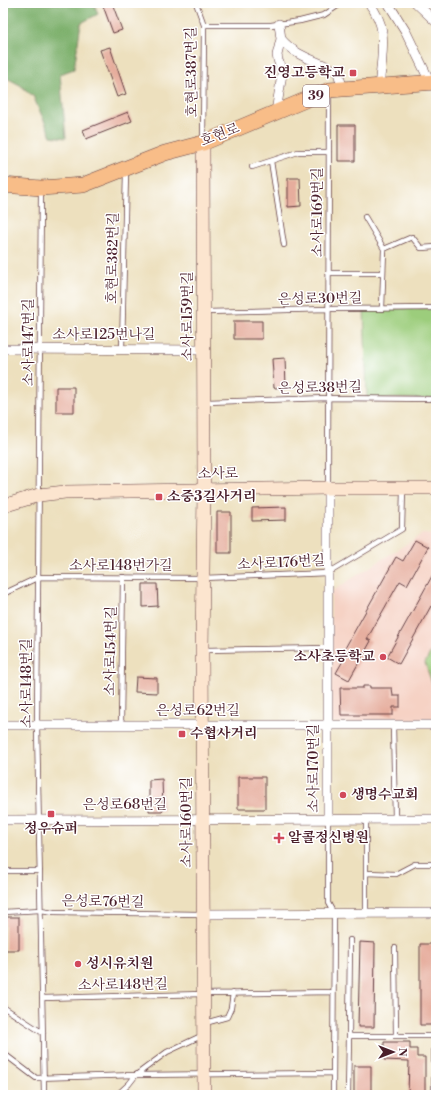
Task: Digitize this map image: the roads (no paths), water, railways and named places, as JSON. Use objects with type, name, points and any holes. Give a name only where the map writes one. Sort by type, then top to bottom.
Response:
[{"type":"main road","name":"호현로","points":[[3,185],[41,188],[83,185],[165,153],[203,143],[276,112],[336,90],[433,82]]},
{"type":"street","points":[[368,3],[379,21],[382,32],[379,86]]},
{"type":"street","points":[[388,3],[406,32],[433,82]]},
{"type":"street","points":[[416,3],[436,22]]},
{"type":"street","points":[[276,112],[282,74],[277,55],[281,39],[279,24]]},
{"type":"street","points":[[281,39],[292,50],[336,71],[338,73],[336,90]]},
{"type":"street","name":"소사로159번길","points":[[203,143],[204,490]]},
{"type":"street","name":"소사로125번나길","points":[[3,349],[204,350]]},
{"type":"street","name":"소사로170번길","points":[[328,488],[328,819]]},
{"type":"street","name":"소사로","points":[[3,506],[39,495],[65,492],[436,488]]},
{"type":"street","name":"소사로160번길","points":[[204,490],[202,650],[204,1095]]},
{"type":"street","name":"은성로62번길","points":[[3,725],[436,725]]},
{"type":"street","name":"은성로68번길","points":[[3,820],[436,819]]},
{"type":"street","points":[[203,914],[436,913]]},
{"type":"lane","name":"호현로387번길","points":[[196,3],[204,25],[203,143]]},
{"type":"lane","points":[[204,25],[279,24],[300,21],[324,15],[342,3]]},
{"type":"lane","name":"소사로169번길","points":[[328,488],[329,152],[336,90]]},
{"type":"lane","name":"소사로169번길","points":[[252,167],[298,152],[329,152]]},
{"type":"lane","points":[[271,161],[284,245]]},
{"type":"lane","name":"호현로382번길","points":[[122,349],[126,168]]},
{"type":"lane","name":"소사로147번길","points":[[39,495],[41,188]]},
{"type":"lane","points":[[365,217],[384,249],[382,309]]},
{"type":"lane","points":[[384,249],[412,237],[421,248],[436,247]]},
{"type":"lane","name":"소사로169번길","points":[[328,273],[383,273]]},
{"type":"lane","name":"은성로30번길","points":[[204,312],[436,308]]},
{"type":"lane","name":"은성로38번길","points":[[204,402],[328,398],[436,399]]},
{"type":"lane","name":"소사로176번길","points":[[203,578],[328,574],[402,530],[403,488]]},
{"type":"lane","name":"소사로148번길","points":[[39,495],[38,725],[44,1095]]},
{"type":"lane","points":[[3,594],[39,577]]},
{"type":"lane","name":"소사로148번가길","points":[[39,577],[203,578]]},
{"type":"lane","name":"소사로154번길","points":[[121,725],[123,577]]},
{"type":"lane","points":[[202,650],[328,648]]},
{"type":"lane","points":[[393,725],[394,819]]},
{"type":"lane","name":"소사로170번길","points":[[328,819],[328,903],[334,914],[333,1095]]},
{"type":"lane","points":[[366,819],[366,913]]},
{"type":"lane","points":[[366,874],[396,874],[415,864],[436,864]]},
{"type":"lane","points":[[3,871],[40,871]]},
{"type":"lane","name":"은성로76번길","points":[[3,912],[41,910],[54,912],[203,914]]},
{"type":"lane","points":[[348,1095],[350,940]]},
{"type":"lane","points":[[395,948],[396,1036]]},
{"type":"lane","points":[[204,994],[333,992]]},
{"type":"lane","points":[[117,1095],[136,1075],[167,1052],[204,1029],[227,1017],[231,1008],[233,993]]},
{"type":"lane","name":"소사로148번길","points":[[42,998],[204,994]]},
{"type":"lane","points":[[3,1007],[43,1032]]},
{"type":"lane","points":[[349,1036],[435,1036],[434,1095]]},
{"type":"lane","points":[[3,1053],[36,1078],[333,1072]]},
{"type":"place","name":"진영고등학교","points":[[353,73]]},
{"type":"place","name":"소중3길사거리","points":[[159,497]]},
{"type":"place","name":"소사초등학교","points":[[383,657]]},
{"type":"place","name":"수협사거리","points":[[182,734]]},
{"type":"place","name":"생명수교회","points":[[343,795]]},
{"type":"place","name":"정우슈퍼","points":[[51,814]]},
{"type":"place","name":"알콜정신병원","points":[[279,838]]},
{"type":"place","name":"성시유치원","points":[[78,964]]}]
